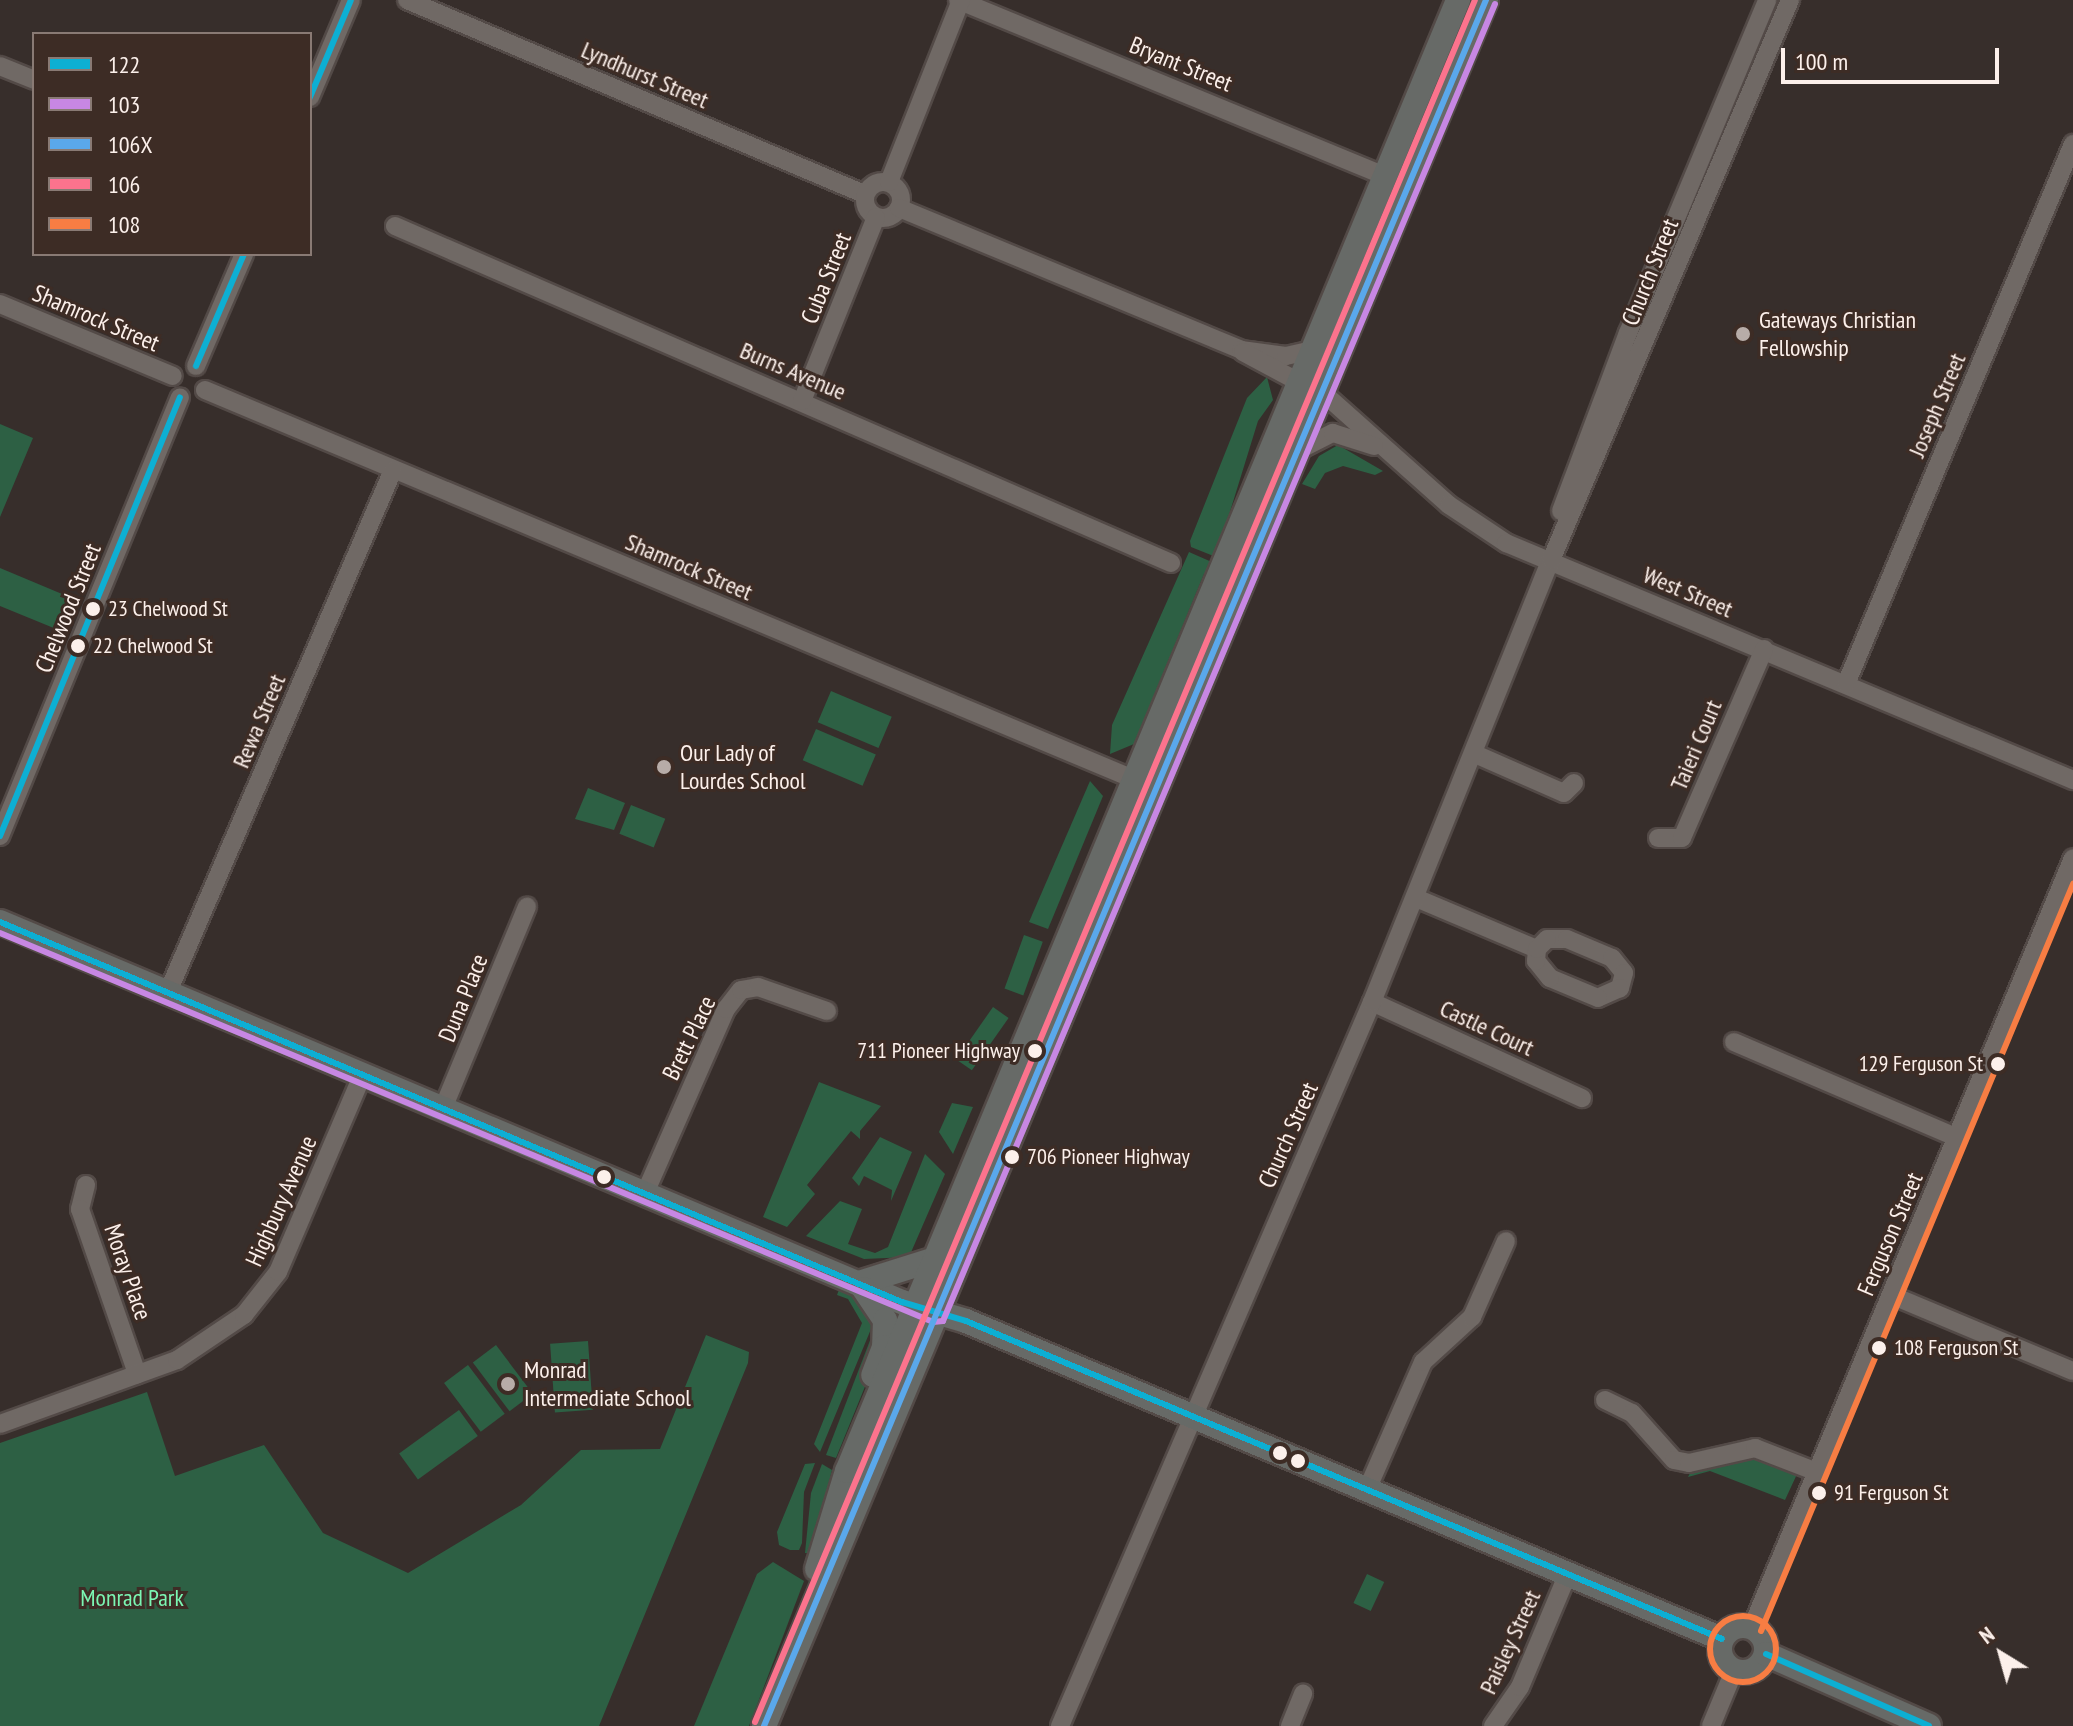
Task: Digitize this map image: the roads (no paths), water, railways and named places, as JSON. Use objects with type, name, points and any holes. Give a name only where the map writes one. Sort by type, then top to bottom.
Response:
[{"type":"main road","points":[[826,1533],[927,1310],[1219,606],[1294,453],[1310,387],[1312,350],[1458,0]]},
{"type":"main road","points":[[1219,606],[1249,503],[1268,479],[1310,387],[1374,261],[1486,0]]},
{"type":"main road","points":[[764,1726],[812,1603],[860,1506],[927,1310],[935,1259],[1145,784]]},
{"type":"main road","points":[[0,922],[859,1283],[1722,1639]]},
{"type":"main road","points":[[859,1283],[935,1259]]},
{"type":"main road","points":[[812,1603],[835,1473],[884,1347],[883,1312],[859,1283]]},
{"type":"main road","points":[[1738,1626],[1752,1627],[1765,1641],[1766,1654],[1754,1670],[1734,1671],[1721,1658],[1722,1639],[1738,1626]]},
{"type":"main road","points":[[1766,1654],[1929,1726]]},
{"type":"street","points":[[312,92],[351,0]]},
{"type":"street","name":"Lyndhurst Street","points":[[407,0],[865,194]]},
{"type":"street","points":[[889,182],[960,0]]},
{"type":"street","name":"Bryant Street","points":[[960,0],[1385,176]]},
{"type":"street","name":"Church Street","points":[[1551,560],[1561,510],[1628,333],[1767,0]]},
{"type":"street","name":"Church Street","points":[[1060,1726],[1189,1418],[1416,898],[1551,560],[1790,0]]},
{"type":"street","points":[[0,66],[32,79]]},
{"type":"street","name":"Joseph Street","points":[[1846,684],[2073,144]]},
{"type":"street","points":[[889,182],[897,188],[899,208],[889,217],[876,217],[864,203],[865,194],[874,183],[889,182]]},
{"type":"street","points":[[899,208],[1241,350],[1310,387]]},
{"type":"street","name":"Cuba Street","points":[[802,401],[876,217]]},
{"type":"street","name":"Burns Avenue","points":[[395,226],[1171,563]]},
{"type":"street","points":[[196,366],[243,256]]},
{"type":"street","name":"Shamrock Street","points":[[0,304],[173,376]]},
{"type":"street","points":[[1241,350],[1286,356],[1312,350]]},
{"type":"street","points":[[196,366],[207,381],[205,390],[194,400],[180,398],[171,386],[173,376],[181,367],[196,366]]},
{"type":"street","name":"West Street","points":[[1310,387],[1339,403],[1380,449],[1460,513],[1506,543],[2073,780]]},
{"type":"street","name":"Shamrock Street","points":[[205,390],[1145,784]]},
{"type":"street","name":"Chelwood Street","points":[[0,836],[180,398]]},
{"type":"street","points":[[1294,453],[1315,437],[1333,433],[1380,449]]},
{"type":"street","name":"Rewa Street","points":[[168,992],[393,470]]},
{"type":"street","name":"Taieri Court","points":[[1658,838],[1682,838],[1764,649]]},
{"type":"street","points":[[1475,754],[1564,793],[1574,783]]},
{"type":"street","name":"Ferguson Street","points":[[1752,1627],[2073,858]]},
{"type":"street","points":[[1416,898],[1537,949]]},
{"type":"street","name":"Duna Place","points":[[444,1106],[527,907]]},
{"type":"street","points":[[1547,939],[1567,939],[1612,958],[1620,964],[1624,981],[1614,995],[1598,998],[1541,972],[1537,949],[1547,939]]},
{"type":"street","name":"Brett Place","points":[[646,1191],[726,1009],[741,990],[758,987],[827,1011]]},
{"type":"street","name":"Castle Court","points":[[1372,1002],[1582,1098]]},
{"type":"street","points":[[1734,1042],[1956,1137]]},
{"type":"street","name":"Highbury Avenue","points":[[0,1424],[137,1374],[212,1342],[260,1299],[278,1272],[363,1074]]},
{"type":"street","name":"Moray Place","points":[[86,1185],[80,1209],[137,1374]]},
{"type":"street","points":[[1366,1492],[1423,1362],[1472,1317],[1506,1241]]},
{"type":"street","points":[[1891,1295],[2073,1371]]},
{"type":"street","points":[[1605,1400],[1632,1413],[1674,1460],[1689,1463],[1755,1448],[1817,1472]]},
{"type":"street","name":"Paisley Street","points":[[1493,1726],[1520,1687],[1567,1576]]},
{"type":"street","points":[[1711,1726],[1734,1671]]},
{"type":"street","points":[[1290,1726],[1303,1694]]},
{"type":"place","name":"Gateways Christian Fellowship","points":[[1743,334]]},
{"type":"place","name":"23 Chelwood St","points":[[93,609]]},
{"type":"place","name":"22 Chelwood St","points":[[78,646]]},
{"type":"place","name":"Our Lady of Lourdes School","points":[[664,767]]},
{"type":"place","name":"711 Pioneer Highway","points":[[1035,1051]]},
{"type":"place","name":"129 Ferguson St","points":[[1998,1064]]},
{"type":"place","name":"706 Pioneer Highway","points":[[1012,1157]]},
{"type":"place","name":"108 Ferguson St","points":[[1879,1348]]},
{"type":"place","name":"Monrad Intermediate School","points":[[508,1384]]},
{"type":"place","name":"91 Ferguson St","points":[[1819,1493]]},
{"type":"park label","name":"Monrad Park","points":[[132,1598]]}]
